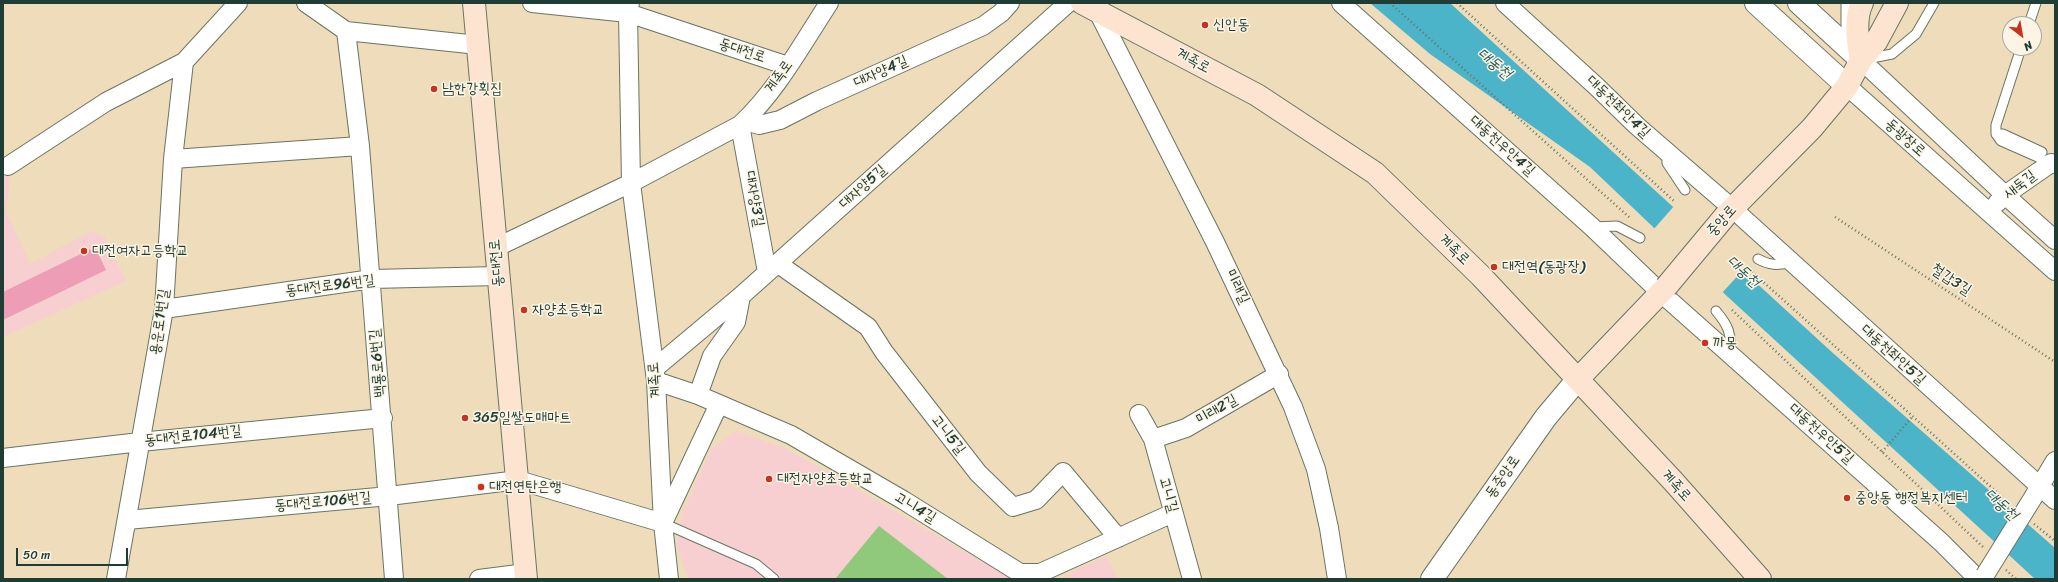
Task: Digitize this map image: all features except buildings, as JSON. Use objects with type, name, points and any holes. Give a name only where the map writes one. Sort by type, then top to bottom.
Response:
[{"type":"main road","name":"동대전로","points":[[474,3],[495,248],[526,576]]},
{"type":"main road","points":[[1860,60],[1858,40],[1859,10],[1862,3]]},
{"type":"main road","name":"중앙로","points":[[1578,379],[1663,289],[1729,212],[1812,128],[1847,86],[1860,60],[1876,42],[1897,3]]},
{"type":"main road","name":"계족로","points":[[1089,7],[1257,95],[1375,173],[1482,276],[1760,579]]},
{"type":"street","points":[[8,166],[106,102],[184,62],[238,3]]},
{"type":"street","points":[[306,3],[346,31],[478,45]]},
{"type":"street","name":"동대전로","points":[[532,3],[629,8],[788,66]]},
{"type":"street","name":"계족로","points":[[495,248],[631,183],[743,123],[753,113],[788,66],[829,3]]},
{"type":"street","name":"대자양4길","points":[[743,123],[759,124],[780,120],[817,101],[983,26],[1010,3]]},
{"type":"street","name":"대자양5길","points":[[656,374],[1068,3]]},
{"type":"street","name":"대동천우안4길","points":[[1341,3],[1663,289]]},
{"type":"street","name":"대동천좌안4길","points":[[1505,3],[1667,152],[1729,212]]},
{"type":"street","name":"동광장로","points":[[1756,3],[1988,213],[2055,271]]},
{"type":"street","name":"동광장로","points":[[1799,3],[1940,133],[2005,196],[2055,240]]},
{"type":"street","name":"미래길","points":[[1089,7],[1165,142],[1279,374],[1316,469],[1329,528],[1337,579]]},
{"type":"street","name":"계족로","points":[[629,8],[631,183],[656,374],[663,523],[669,579]]},
{"type":"street","name":"백룡로6번길","points":[[346,31],[360,146],[372,279],[394,579]]},
{"type":"street","name":"용운로1번길","points":[[116,579],[164,309],[173,159],[184,62]]},
{"type":"street","name":"대자양3길","points":[[743,123],[772,268]]},
{"type":"street","points":[[173,159],[360,146]]},
{"type":"street","name":"새둑길","points":[[1988,213],[2005,196],[2054,163]]},
{"type":"street","name":"대동천좌안5길","points":[[1729,212],[1791,262],[2037,492],[2055,500]]},
{"type":"street","name":"고니5길","points":[[772,268],[868,327],[884,352],[978,473],[1013,507],[1036,500],[1063,472],[1118,538]]},
{"type":"street","name":"동대전로96번길","points":[[164,309],[372,279],[498,276]]},
{"type":"street","name":"대동천우안5길","points":[[1663,289],[1730,353],[1982,578]]},
{"type":"street","points":[[698,395],[712,356],[736,322],[741,296]]},
{"type":"street","name":"고니4길","points":[[656,374],[698,395],[791,435],[903,500],[1020,573],[1040,573],[1173,514]]},
{"type":"street","name":"미래2길","points":[[1153,439],[1186,428],[1279,374]]},
{"type":"street","name":"동중앙로","points":[[1432,579],[1546,417],[1578,379]]},
{"type":"street","points":[[518,480],[663,523],[719,404]]},
{"type":"street","name":"고니길","points":[[1139,414],[1153,439],[1192,579]]},
{"type":"street","name":"동대전로104번길","points":[[3,458],[140,442],[383,418]]},
{"type":"street","points":[[1982,578],[2055,462]]},
{"type":"street","name":"동대전로106번길","points":[[127,520],[389,496],[518,480]]},
{"type":"street","points":[[479,579],[526,576]]},
{"type":"lane","points":[[1846,3],[1846,30],[1860,60],[1892,54],[1916,34],[1934,3]]},
{"type":"lane","points":[[2032,16],[2036,3]]},
{"type":"lane","points":[[2018,56],[1996,124],[1996,134],[2004,134],[2045,153],[2054,163]]},
{"type":"lane","points":[[1667,152],[1667,163],[1685,190]]},
{"type":"lane","points":[[1592,227],[1617,226],[1640,238]]},
{"type":"lane","points":[[1758,259],[1768,264],[1781,265],[1791,262]]},
{"type":"lane","points":[[1716,311],[1726,323],[1730,334],[1730,353]]},
{"type":"lane","points":[[663,523],[756,564],[774,579]]},
{"type":"path","points":[[1390,3],[1634,221]]},
{"type":"path","points":[[1457,3],[1674,202]]},
{"type":"path","name":"철갑3길","points":[[1835,217],[2055,362]]},
{"type":"path","points":[[1749,269],[1817,332],[1913,416],[2011,505]]},
{"type":"path","points":[[1731,309],[1988,553]]},
{"type":"path","points":[[1882,452],[1913,416]]},
{"type":"path","points":[[2028,519],[2055,541]]},
{"type":"path","points":[[2005,568],[2016,579]]},
{"type":"shaded area","name":"대전여자고등학교","points":[[3,170],[10,180],[6,212],[30,264],[91,231],[105,237],[126,281],[3,337]]},
{"type":"shaded area","name":"대전자양초등학교","points":[[736,431],[785,448],[1012,579],[689,579],[676,545],[683,511],[712,448]]},
{"type":"shaded area","points":[[1107,556],[1117,579],[1064,579],[1070,573]]},
{"type":"green space","points":[[879,526],[948,579],[835,579]]},
{"type":"water","name":"대동천","points":[[1370,3],[1450,3],[1834,354],[2055,548],[2055,579],[2035,579],[1692,264],[1590,167],[1430,54]]},
{"type":"pier","points":[[1675,205],[1744,269],[1721,294],[1653,230]]},
{"type":"place","name":"신안동","points":[[1205,25]]},
{"type":"place","name":"남한강횟집","points":[[434,89]]},
{"type":"place","name":"대전여자고등학교","points":[[84,251]]},
{"type":"place","name":"대전역(동광장)","points":[[1494,267]]},
{"type":"place","name":"자양초등학교","points":[[524,310]]},
{"type":"place","name":"까몽","points":[[1705,343]]},
{"type":"place","name":"365일쌀도매마트","points":[[465,418]]},
{"type":"place","name":"대전자양초등학교","points":[[769,479]]},
{"type":"place","name":"대전연탄은행","points":[[481,487]]},
{"type":"place","name":"중앙동 행정복지센터","points":[[1847,498]]}]
